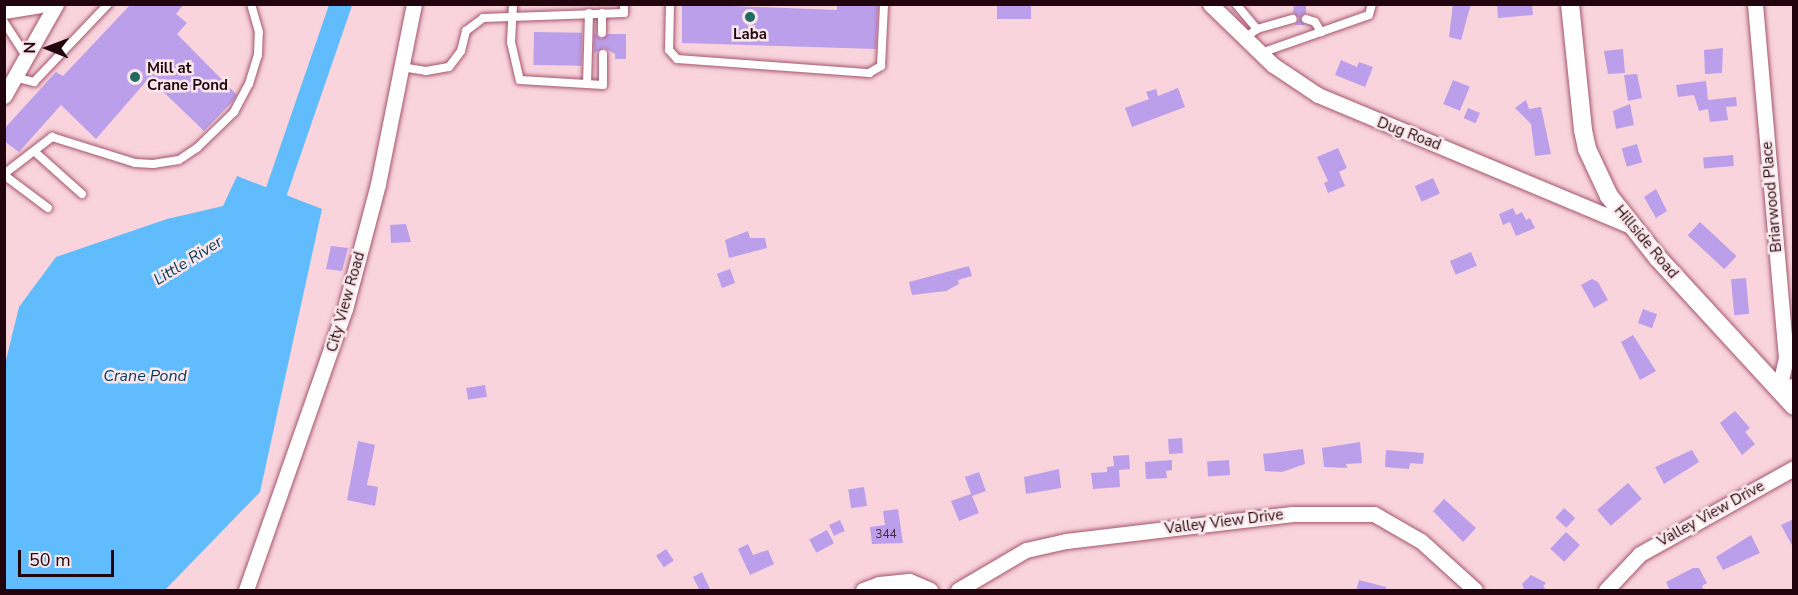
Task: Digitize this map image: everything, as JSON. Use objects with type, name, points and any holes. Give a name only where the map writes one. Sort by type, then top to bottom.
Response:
[{"type":"street","points":[[4,10],[40,4]]},
{"type":"street","points":[[4,96],[56,4]]},
{"type":"street","name":"City View Road","points":[[246,591],[345,309],[378,184],[414,4]]},
{"type":"street","name":"Dug Road","points":[[1210,4],[1260,53],[1302,86],[1340,107],[1508,172],[1631,226]]},
{"type":"street","name":"Hillside Road","points":[[1570,4],[1587,149],[1609,196],[1631,226],[1786,387],[1794,406]]},
{"type":"street","name":"Briarwood Place","points":[[1755,4],[1786,358],[1786,387]]},
{"type":"street","name":"Valley View Drive","points":[[1606,591],[1640,554],[1794,468]]},
{"type":"street","name":"Valley View Drive","points":[[958,591],[1026,550],[1066,541],[1292,514],[1374,513],[1421,541],[1475,591]]},
{"type":"street","points":[[863,591],[879,584],[909,581],[930,591]]},
{"type":"lane","points":[[14,77],[34,82],[108,4]]},
{"type":"lane","points":[[48,208],[4,175],[52,137],[60,136],[91,151],[153,164],[179,160],[203,144],[243,98],[258,55],[259,32],[250,4]]},
{"type":"lane","points":[[513,4],[511,42],[520,80],[603,85],[603,54]]},
{"type":"lane","points":[[401,68],[426,71],[449,67],[461,51],[466,32],[483,18],[513,15],[624,13],[624,4]]},
{"type":"lane","points":[[670,4],[669,50],[677,59],[869,73],[881,66],[884,4]]},
{"type":"lane","points":[[1236,4],[1257,29]]},
{"type":"lane","points":[[1260,53],[1369,15],[1372,4]]},
{"type":"lane","points":[[602,13],[602,33]]},
{"type":"lane","points":[[587,84],[589,14]]},
{"type":"lane","points":[[1244,39],[1257,29],[1293,19]]},
{"type":"lane","points":[[1306,19],[1315,22],[1321,32]]},
{"type":"lane","points":[[4,22],[26,56]]},
{"type":"lane","points":[[35,152],[82,194]]},
{"type":"water","name":"Crane Pond","points":[[237,176],[322,209],[260,492],[165,590],[5,590],[4,368],[19,307],[56,257],[167,219],[223,206]]},
{"type":"building","name":"Mill at Crane Pond","points":[[131,4],[184,4],[176,14],[187,23],[177,34],[237,95],[233,101],[204,131],[149,78],[96,139],[61,105],[19,152],[4,141],[4,129],[56,72],[63,76]]},
{"type":"building","points":[[682,4],[837,10],[837,4],[878,4],[876,49],[682,43]]},
{"type":"building","points":[[997,4],[1031,4],[1031,19],[997,19]]},
{"type":"building","points":[[1294,4],[1306,4],[1306,13],[1300,18],[1305,25],[1295,25],[1299,18],[1293,13]]},
{"type":"building","points":[[1453,4],[1471,4],[1461,40],[1449,37]]},
{"type":"building","points":[[1497,4],[1532,4],[1533,15],[1498,18]]},
{"type":"building","points":[[534,32],[582,33],[581,66],[533,65]]},
{"type":"building","points":[[594,33],[601,39],[608,34],[626,34],[626,59],[615,59],[615,54],[604,48],[594,53]]},
{"type":"building","points":[[1723,48],[1722,73],[1705,74],[1704,50]]},
{"type":"building","points":[[1623,49],[1625,73],[1608,74],[1604,51]]},
{"type":"building","points":[[1341,60],[1357,67],[1359,62],[1373,67],[1365,87],[1335,75]]},
{"type":"building","points":[[1637,74],[1642,98],[1628,101],[1624,75]]},
{"type":"building","points":[[1453,80],[1470,87],[1460,111],[1443,104]]},
{"type":"building","points":[[1706,81],[1708,100],[1736,97],[1737,106],[1726,107],[1728,120],[1710,122],[1708,109],[1699,111],[1694,95],[1678,97],[1676,85]]},
{"type":"building","points":[[1178,88],[1185,107],[1132,127],[1125,108],[1149,99],[1146,92],[1156,89],[1158,96]]},
{"type":"building","points":[[1526,100],[1529,109],[1541,107],[1551,154],[1535,156],[1531,124],[1515,108]]},
{"type":"building","points":[[1630,104],[1634,125],[1616,129],[1613,111]]},
{"type":"building","points":[[1468,108],[1480,113],[1476,123],[1464,118]]},
{"type":"building","points":[[1637,144],[1642,162],[1627,167],[1622,148]]},
{"type":"building","points":[[1338,148],[1347,168],[1339,172],[1345,186],[1328,193],[1324,183],[1328,181],[1317,157]]},
{"type":"building","points":[[1733,155],[1734,166],[1704,169],[1703,158]]},
{"type":"building","points":[[1433,178],[1440,194],[1422,202],[1415,186]]},
{"type":"building","points":[[1656,189],[1667,211],[1656,218],[1644,197]]},
{"type":"building","points":[[1513,208],[1516,215],[1522,212],[1526,220],[1530,218],[1535,228],[1516,236],[1510,222],[1503,225],[1499,214]]},
{"type":"building","points":[[1700,222],[1737,256],[1724,269],[1688,235]]},
{"type":"building","points":[[406,224],[411,242],[391,243],[390,225]]},
{"type":"building","points":[[748,231],[750,238],[765,238],[767,248],[729,258],[725,240]]},
{"type":"building","points":[[331,246],[348,248],[342,271],[326,269]]},
{"type":"building","points":[[1471,252],[1477,266],[1456,275],[1450,261]]},
{"type":"building","points":[[969,266],[972,276],[958,280],[959,284],[946,291],[912,295],[909,282]]},
{"type":"building","points":[[730,269],[735,283],[722,288],[717,274]]},
{"type":"building","points":[[1746,278],[1749,314],[1734,315],[1731,279]]},
{"type":"building","points":[[1592,279],[1598,282],[1608,300],[1594,308],[1581,285]]},
{"type":"building","points":[[1643,309],[1657,314],[1652,328],[1638,323]]},
{"type":"building","points":[[1633,335],[1656,371],[1640,380],[1621,342]]},
{"type":"building","points":[[485,385],[487,397],[468,400],[466,388]]},
{"type":"building","points":[[1735,411],[1750,428],[1745,432],[1755,444],[1742,455],[1720,423]]},
{"type":"building","points":[[1182,438],[1183,453],[1169,454],[1168,439]]},
{"type":"building","points":[[358,441],[375,445],[367,485],[378,487],[375,506],[347,500]]},
{"type":"building","points":[[1360,442],[1362,463],[1346,464],[1347,468],[1324,467],[1322,448]]},
{"type":"building","points":[[1303,449],[1305,464],[1282,472],[1265,471],[1263,454]]},
{"type":"building","points":[[1386,450],[1424,453],[1423,464],[1410,463],[1409,469],[1385,467]]},
{"type":"building","points":[[1692,450],[1699,462],[1664,484],[1655,467]]},
{"type":"building","points":[[1129,455],[1130,469],[1119,470],[1120,487],[1093,489],[1091,473],[1107,472],[1107,467],[1114,466],[1113,456]]},
{"type":"building","points":[[1172,460],[1172,470],[1166,471],[1167,478],[1146,479],[1145,462]]},
{"type":"building","points":[[1229,460],[1230,475],[1208,476],[1207,462]]},
{"type":"building","points":[[1059,469],[1061,488],[1026,494],[1024,477]]},
{"type":"building","points":[[979,472],[986,491],[972,496],[979,513],[959,521],[951,501],[971,494],[965,477]]},
{"type":"building","points":[[1628,483],[1642,499],[1611,526],[1597,510]]},
{"type":"building","points":[[864,487],[867,506],[851,508],[848,490]]},
{"type":"building","points":[[1444,499],[1476,528],[1463,542],[1433,511]]},
{"type":"building","points":[[1564,508],[1575,518],[1566,528],[1555,518]]},
{"type":"building","points":[[898,509],[903,543],[872,544],[870,527],[885,525],[883,511]]},
{"type":"building","points":[[1794,519],[1794,549],[1781,525]]},
{"type":"building","points":[[840,520],[845,531],[834,536],[829,525]]},
{"type":"building","points":[[827,530],[834,543],[816,553],[809,539]]},
{"type":"building","points":[[1566,532],[1580,545],[1564,562],[1550,549]]},
{"type":"building","points":[[1751,535],[1760,553],[1723,570],[1716,557]]},
{"type":"building","points":[[748,544],[753,555],[768,550],[774,564],[750,575],[738,549]]},
{"type":"building","points":[[666,549],[674,561],[664,567],[656,556]]},
{"type":"building","points":[[1693,568],[1699,568],[1707,583],[1702,586],[1704,591],[1670,591],[1666,582]]},
{"type":"building","points":[[702,572],[711,591],[700,591],[693,577]]},
{"type":"building","points":[[1531,575],[1546,583],[1543,586],[1547,591],[1525,591],[1522,584]]},
{"type":"building","points":[[1359,580],[1386,587],[1386,591],[1356,591]]},
{"type":"waterway","name":"Little River","points":[[259,217],[270,210],[341,4]]},
{"type":"place","name":"Laba","points":[[750,17]]},
{"type":"place","name":"Mill at Crane Pond","points":[[135,77]]}]
